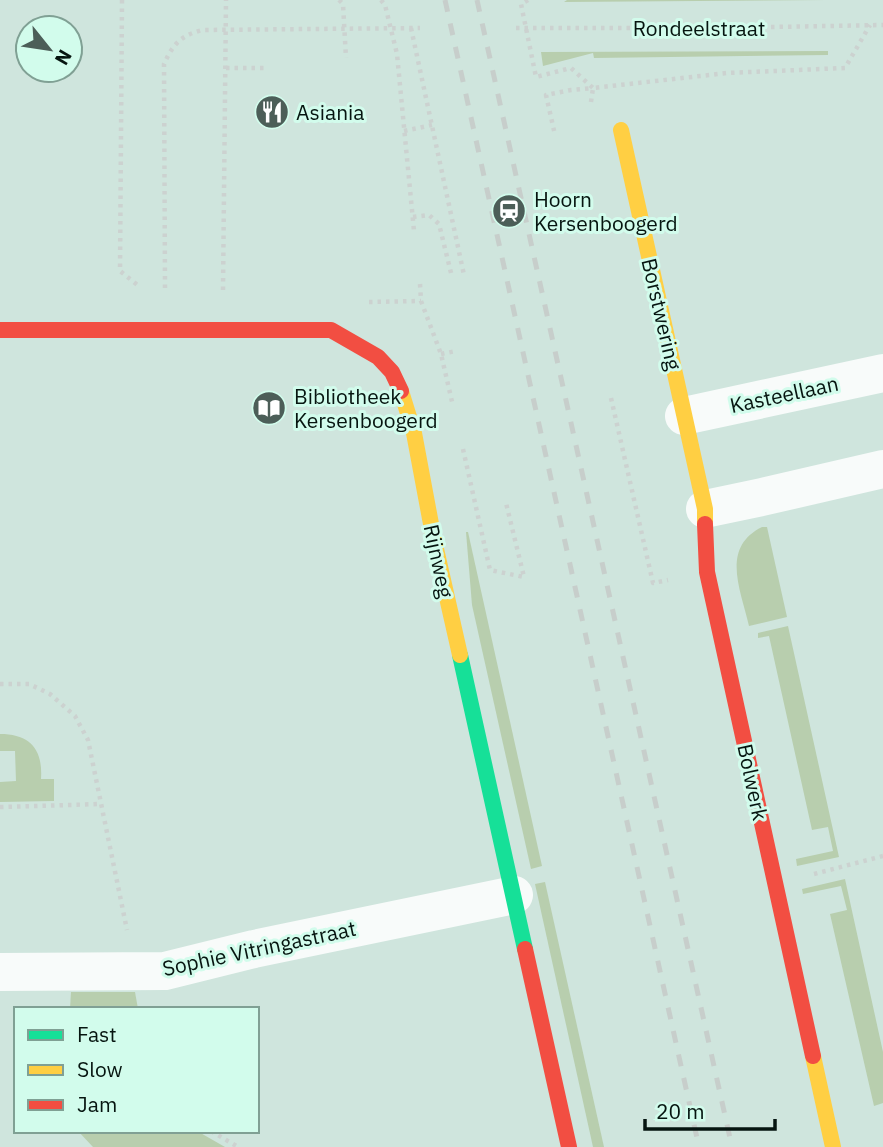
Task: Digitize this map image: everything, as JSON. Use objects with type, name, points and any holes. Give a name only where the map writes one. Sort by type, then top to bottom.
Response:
[{"type":"street","name":"Borstwering","points":[[621,130],[684,416]]},
{"type":"street","name":"Rijnweg","points":[[0,330],[331,330],[378,357],[392,372],[402,392],[414,433],[434,540],[569,1147]]},
{"type":"street","name":"Kasteellaan","points":[[684,416],[883,373]]},
{"type":"street","name":"Bolwerk","points":[[684,416],[705,509],[707,572],[833,1147]]},
{"type":"street","points":[[705,509],[883,469]]},
{"type":"street","name":"Sophie Vitringastraat","points":[[0,972],[165,971],[254,949],[514,895]]},
{"type":"path","points":[[122,0],[120,271],[141,288],[141,297]]},
{"type":"path","points":[[223,290],[226,0]]},
{"type":"path","points":[[340,0],[343,4],[346,58]]},
{"type":"path","points":[[528,0],[521,4],[536,77],[571,68],[593,88]]},
{"type":"path","points":[[383,2],[397,54],[414,231]]},
{"type":"path","points":[[555,135],[546,95],[726,73],[845,68],[870,25]]},
{"type":"path","name":"Rondeelstraat","points":[[516,28],[883,25]]},
{"type":"path","points":[[411,28],[464,275]]},
{"type":"path","points":[[167,330],[164,64],[176,44],[188,34],[203,30],[420,28]]},
{"type":"path","points":[[226,68],[264,68]]},
{"type":"path","points":[[404,131],[432,125]]},
{"type":"path","points":[[413,217],[429,215],[439,224],[452,277]]},
{"type":"path","points":[[420,285],[421,301],[441,354],[453,408]]},
{"type":"path","points":[[441,354],[456,351]]},
{"type":"path","points":[[611,398],[649,569]]},
{"type":"path","points":[[463,449],[490,570],[524,577],[506,503]]},
{"type":"path","points":[[0,684],[29,684],[50,694],[75,716],[88,740],[137,971]]},
{"type":"path","points":[[0,807],[101,804]]},
{"type":"path","points":[[776,884],[883,856]]},
{"type":"path","points":[[214,1133],[238,1147]]},
{"type":"green space","points":[[567,0],[827,0],[564,2]]},
{"type":"green space","points":[[828,51],[828,55],[594,58],[593,53],[543,66],[541,52]]},
{"type":"green space","points":[[762,527],[767,527],[787,617],[749,626],[739,584],[737,558],[741,546],[749,536]]},
{"type":"green space","points":[[466,532],[542,866],[531,869],[472,605]]},
{"type":"green space","points":[[788,626],[839,857],[797,866],[796,859],[833,851],[828,827],[812,830],[769,636],[758,638],[758,633]]},
{"type":"green space","points":[[0,734],[19,737],[32,745],[40,759],[41,779],[54,779],[54,801],[0,802],[0,782],[16,781],[15,751],[0,751]]},
{"type":"green space","points":[[845,879],[883,1052],[883,1103],[874,1106],[830,914],[847,910],[841,886],[803,894],[802,889]]},
{"type":"green space","points":[[545,882],[604,1147],[593,1147],[535,884]]},
{"type":"green space","points":[[71,992],[135,992],[138,1007],[70,1007]]},
{"type":"green space","points":[[80,1133],[200,1133],[225,1147],[93,1147]]},
{"type":"railway","points":[[445,0],[699,1147]]},
{"type":"railway","points":[[477,0],[732,1147]]},
{"type":"traffic: fast","points":[[460,655],[525,949]]},
{"type":"traffic: slow","points":[[621,130],[705,509],[705,524]]},
{"type":"traffic: slow","points":[[401,391],[414,433],[434,540],[460,655]]},
{"type":"traffic: slow","points":[[813,1056],[833,1147]]},
{"type":"traffic: jam","points":[[0,330],[331,330],[378,357],[392,372],[401,391]]},
{"type":"traffic: jam","points":[[705,524],[707,572],[813,1056]]},
{"type":"traffic: jam","points":[[525,949],[569,1147]]},
{"type":"place","name":"Asiania","points":[[272,112]]},
{"type":"place","name":"Hoorn Kersenboogerd","points":[[509,211]]},
{"type":"place","name":"Bibliotheek Kersenboogerd","points":[[269,408]]}]
